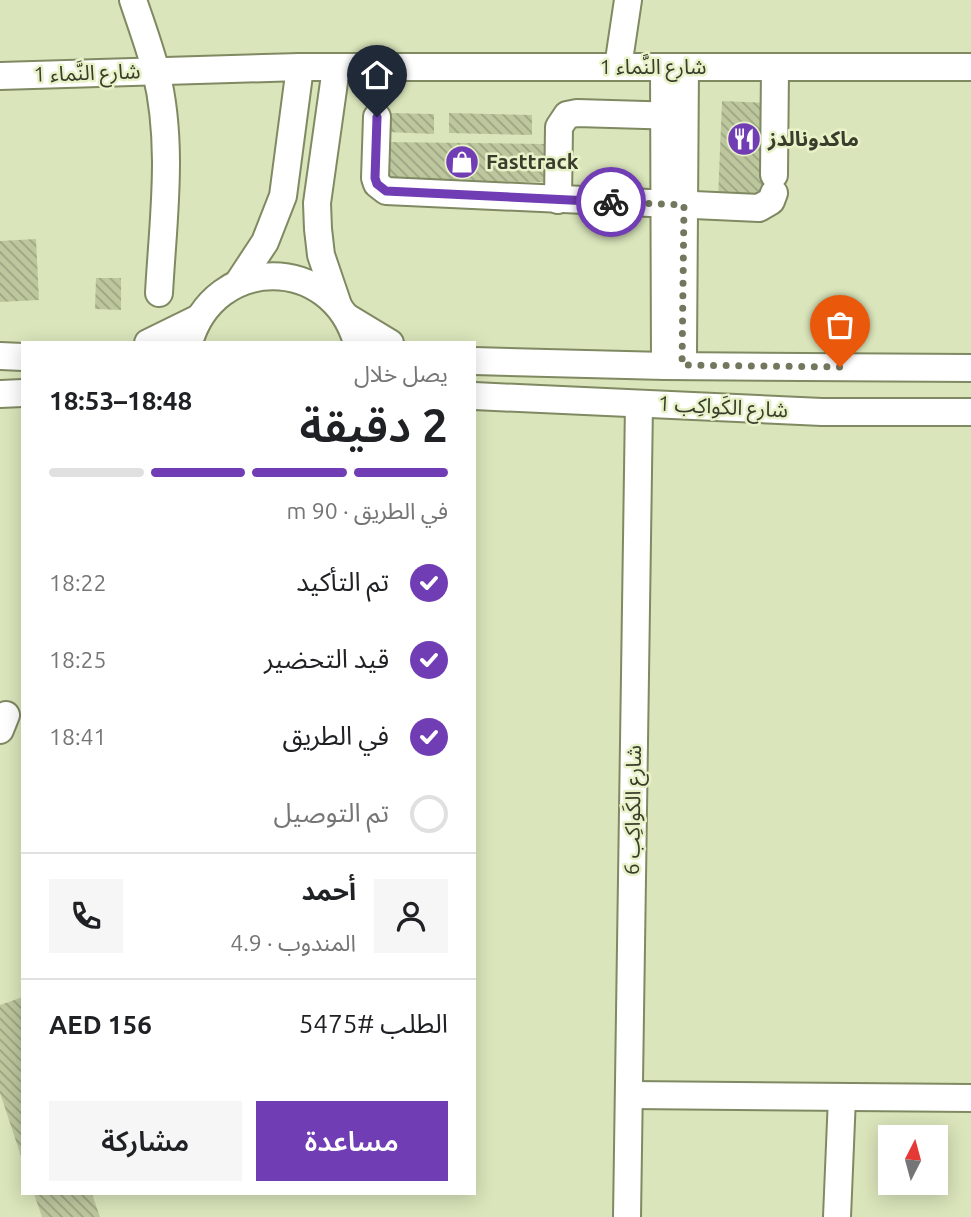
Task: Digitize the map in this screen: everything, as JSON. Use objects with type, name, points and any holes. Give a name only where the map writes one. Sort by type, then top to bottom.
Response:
[{"type":"street","points":[[133,0],[156,71],[166,147],[159,293]]},
{"type":"street","points":[[618,67],[628,0]]},
{"type":"street","points":[[238,283],[265,242],[283,196],[300,67]]},
{"type":"street","name":"شارع النَّماء 1","points":[[0,76],[300,67],[971,67]]},
{"type":"street","points":[[673,365],[675,67]]},
{"type":"street","points":[[377,117],[375,178],[377,184],[386,191],[759,208],[771,201],[774,184],[775,67]]},
{"type":"street","points":[[336,68],[317,203],[317,229],[321,255],[356,341]]},
{"type":"street","points":[[558,200],[559,127],[563,118],[577,113],[674,116]]},
{"type":"street","points":[[190,341],[199,317],[216,297],[238,283],[264,276],[292,278],[317,288],[343,311],[387,341]]},
{"type":"street","points":[[152,341],[199,317]]},
{"type":"street","points":[[0,356],[21,356]]},
{"type":"street","name":"شارع الكَواكِب 1","points":[[476,361],[971,368]]},
{"type":"street","points":[[0,394],[21,393]]},
{"type":"street","name":"شارع الكَواكِب 1","points":[[476,396],[822,412],[971,412]]},
{"type":"street","name":"شارع الكَواكِب 6","points":[[627,1217],[639,404]]},
{"type":"street","points":[[629,1095],[971,1098]]},
{"type":"street","points":[[837,1217],[842,1097]]},
{"type":"building","name":"ماكدونالدز","points":[[722,101],[769,103],[764,202],[718,200]]},
{"type":"building","points":[[389,113],[434,114],[434,134],[388,132]]},
{"type":"building","points":[[449,113],[532,115],[532,135],[449,133]]},
{"type":"building","name":"Fasttrack","points":[[380,142],[544,144],[544,182],[380,181]]},
{"type":"building","points":[[36,239],[39,300],[0,302],[0,241]]},
{"type":"building","points":[[96,278],[121,278],[121,310],[95,309]]},
{"type":"building","points":[[21,998],[21,1156],[0,1093],[0,1005]]},
{"type":"building","points":[[34,1195],[92,1195],[100,1217],[42,1217]]},
{"type":"way so far","points":[[611,202],[684,205],[682,365],[840,367]]},
{"type":"place","name":"ماكدونالدز","points":[[744,139]]},
{"type":"place","name":"Fasttrack","points":[[462,162]]},
{"type":"route","points":[[377,117],[374,172],[377,184],[386,191],[611,202]]}]
